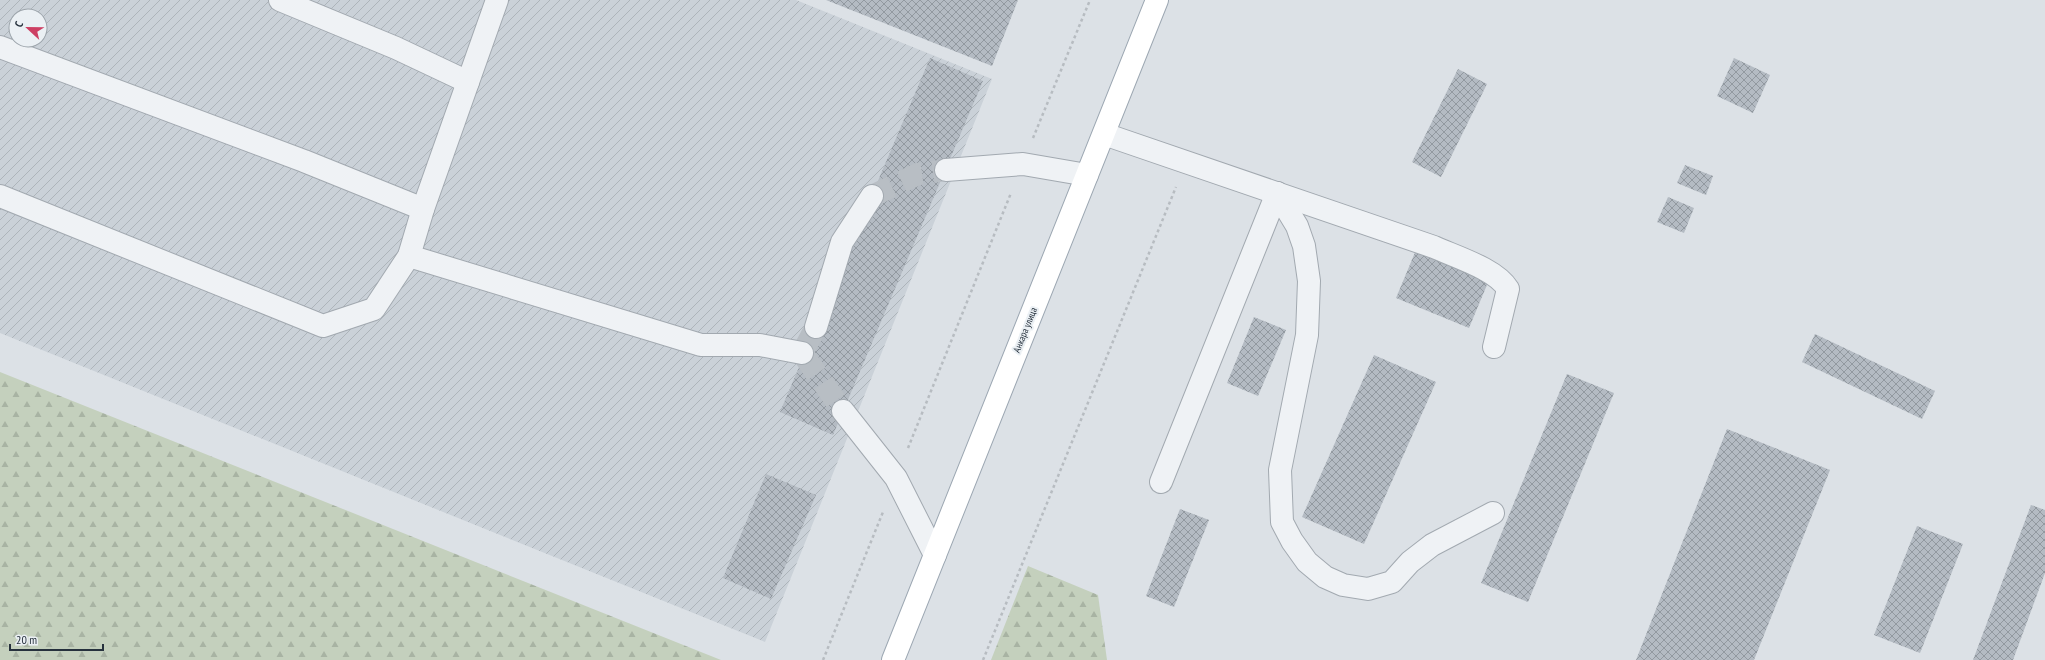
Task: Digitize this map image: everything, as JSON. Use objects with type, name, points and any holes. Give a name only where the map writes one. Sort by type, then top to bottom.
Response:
[{"type":"main road","name":"Анкара улица","points":[[893,660],[1157,0]]},
{"type":"lane","points":[[280,0],[396,48],[468,82]]},
{"type":"lane","points":[[0,196],[323,326],[374,309],[408,256],[423,209],[497,0]]},
{"type":"lane","points":[[0,47],[304,161],[423,209]]},
{"type":"lane","points":[[1104,134],[1434,248],[1477,267],[1503,281],[1508,290],[1508,296],[1494,347]]},
{"type":"lane","points":[[946,170],[1023,164],[1087,174]]},
{"type":"lane","points":[[1161,482],[1277,193]]},
{"type":"lane","points":[[1277,193],[1297,226],[1304,246],[1309,281],[1307,335],[1280,470],[1282,522],[1292,541],[1307,562],[1325,577],[1343,584],[1368,589],[1392,582],[1410,562],[1432,545],[1493,513]]},
{"type":"lane","points":[[816,327],[842,242],[872,196]]},
{"type":"lane","points":[[408,256],[701,346],[760,345],[802,353]]},
{"type":"lane","points":[[843,411],[896,478],[935,555]]},
{"type":"path","points":[[823,660],[1090,0]]},
{"type":"path","points":[[983,660],[1186,162]]},
{"type":"shaded area","points":[[0,0],[796,0],[992,79],[765,642],[0,333]]},
{"type":"green space","points":[[0,372],[721,660],[0,660]]},
{"type":"green space","points":[[1028,566],[1098,595],[1107,660],[991,660]]},
{"type":"building","points":[[826,0],[1018,0],[992,66]]},
{"type":"building","points":[[930,58],[983,81],[833,435],[780,412]]},
{"type":"building","points":[[1734,58],[1770,75],[1753,113],[1717,96]]},
{"type":"building","points":[[1458,69],[1487,84],[1441,177],[1412,162]]},
{"type":"building","points":[[1685,165],[1713,176],[1706,195],[1677,183]]},
{"type":"building","points":[[1668,197],[1694,208],[1684,233],[1657,222]]},
{"type":"building","points":[[1416,250],[1489,280],[1469,328],[1396,298]]},
{"type":"building","points":[[1254,317],[1286,330],[1258,396],[1227,383]]},
{"type":"building","points":[[1815,334],[1935,391],[1922,419],[1802,362]]},
{"type":"building","points":[[1374,355],[1436,382],[1364,544],[1302,517]]},
{"type":"building","points":[[1567,374],[1614,393],[1528,602],[1481,583]]},
{"type":"building","points":[[1727,429],[1830,470],[1754,660],[1636,660]]},
{"type":"building","points":[[766,474],[816,495],[771,599],[723,578]]},
{"type":"building","points":[[2031,505],[2045,510],[2045,573],[2013,660],[1973,660]]},
{"type":"building","points":[[1180,509],[1209,520],[1174,607],[1146,596]]},
{"type":"building","points":[[1917,526],[1963,544],[1920,653],[1874,635]]},
{"type":"tunnel","points":[[872,196],[918,174],[946,170]]},
{"type":"tunnel","points":[[816,327],[802,353],[843,411]]}]
